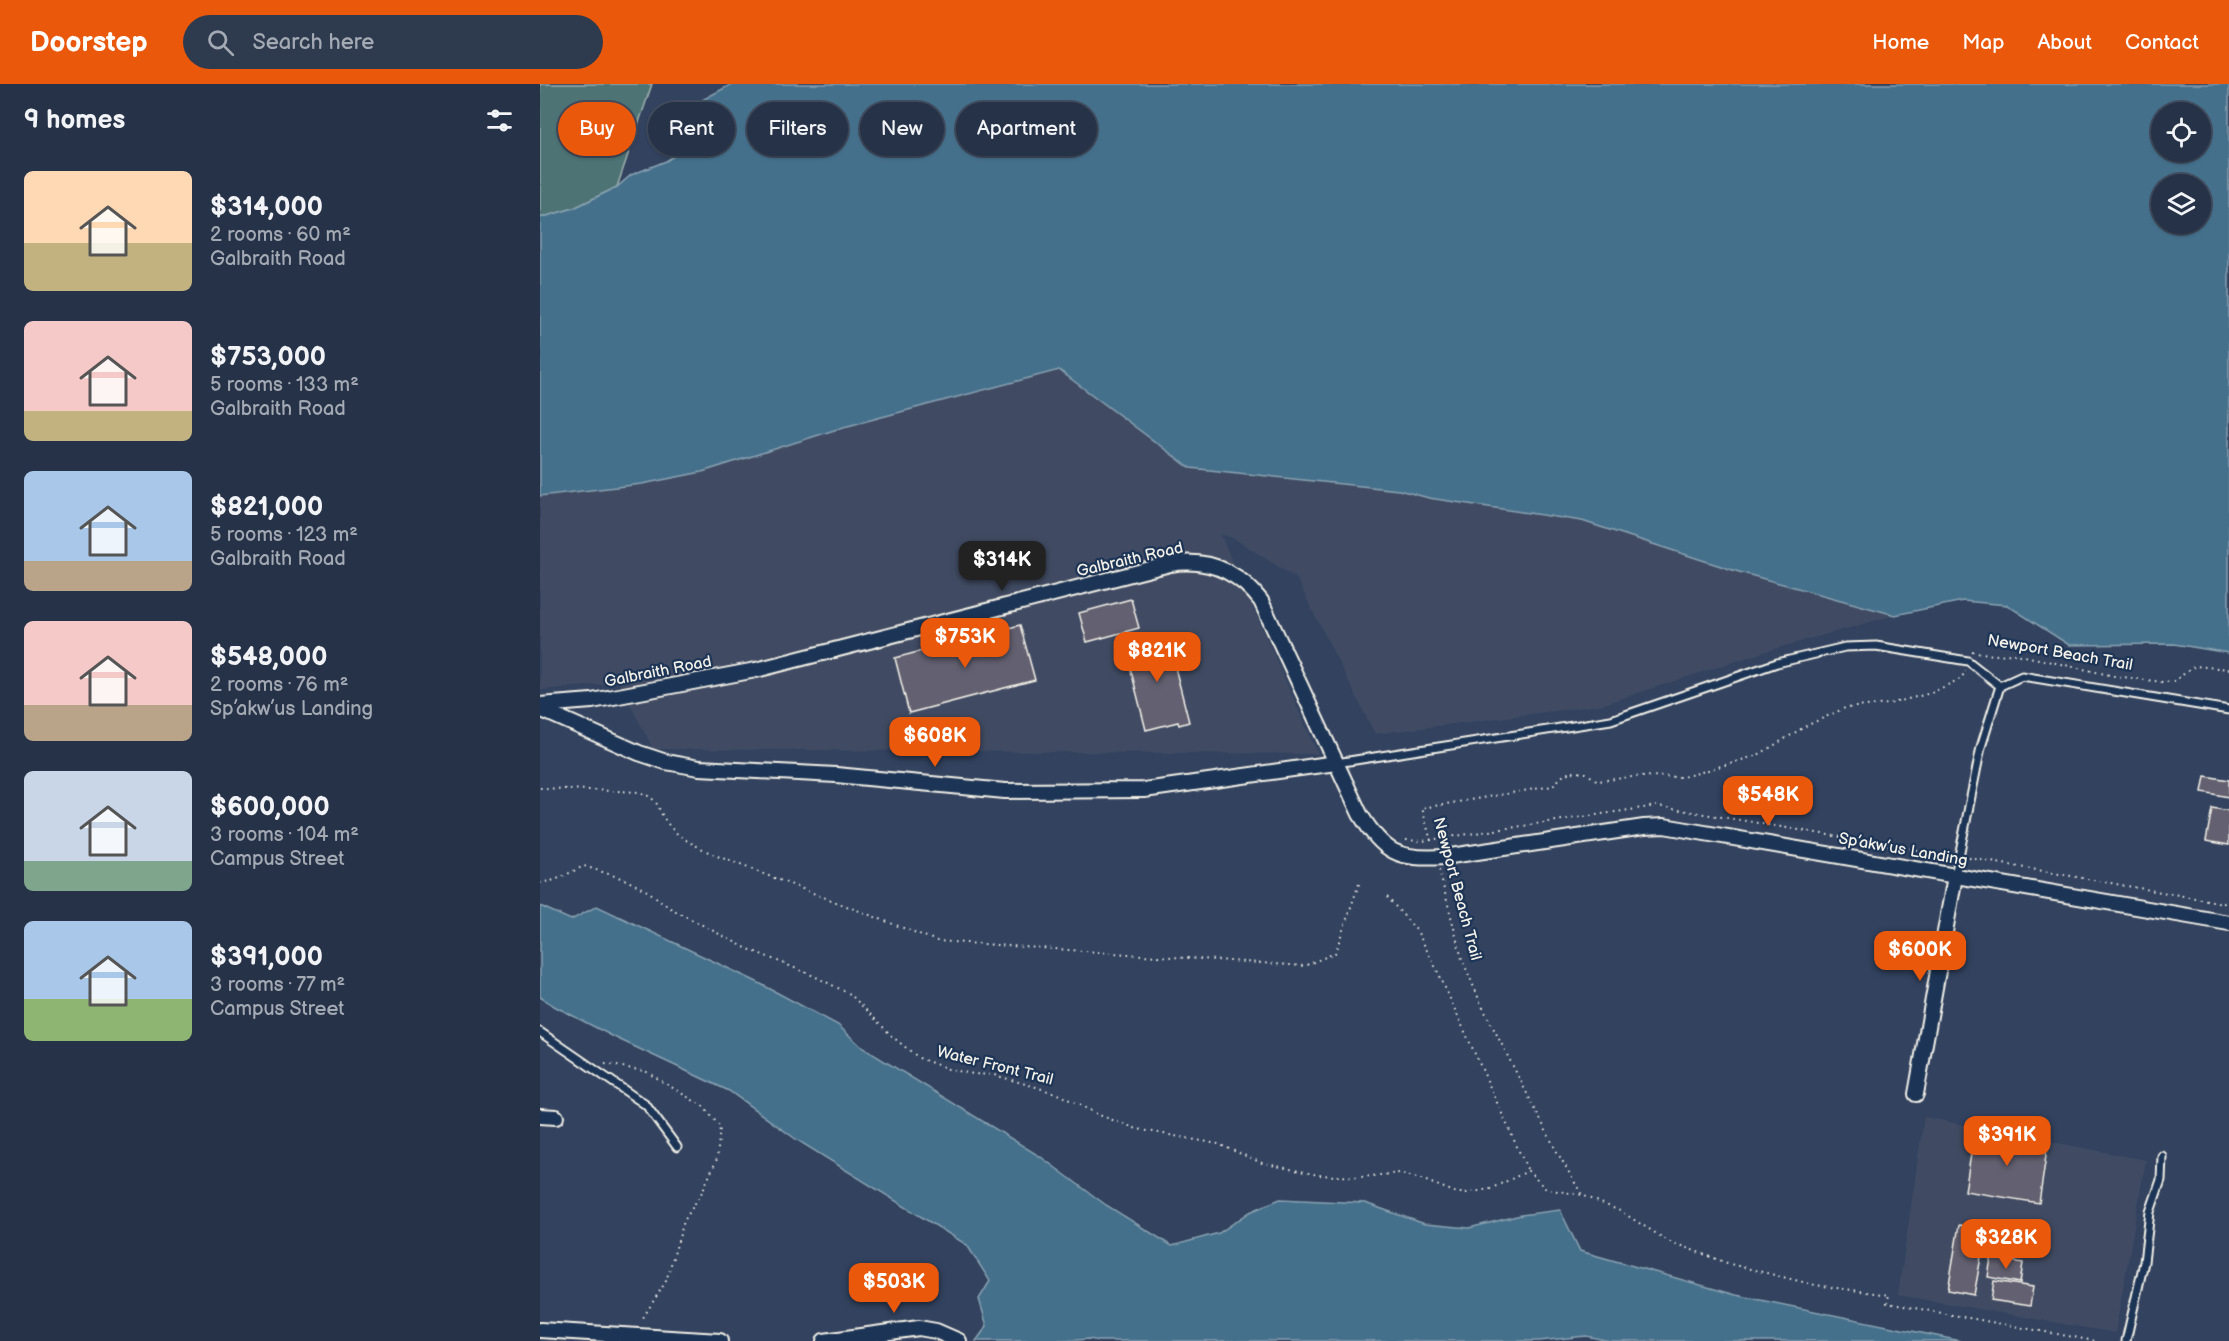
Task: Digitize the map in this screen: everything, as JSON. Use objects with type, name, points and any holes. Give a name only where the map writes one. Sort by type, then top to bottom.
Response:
[{"type":"street","name":"Galbraith Road","points":[[540,707],[592,701],[767,668],[1170,564],[1192,562],[1212,565],[1228,571],[1249,586],[1261,601],[1336,763]]},
{"type":"street","points":[[540,707],[639,753],[666,762],[699,768],[836,775],[1005,791],[1144,790],[1336,763]]},
{"type":"street","name":"Sp’akw’us Landing","points":[[1336,763],[1360,814],[1378,841],[1392,852],[1407,858],[1463,855],[1644,827],[1664,826],[2229,923]]},
{"type":"street","points":[[1916,1094],[1955,876]]},
{"type":"street","points":[[540,1116],[556,1117]]},
{"type":"street","points":[[824,1341],[919,1328],[936,1331],[959,1341]]},
{"type":"street","points":[[540,1330],[720,1341]]},
{"type":"lane","points":[[1336,763],[1611,720],[1777,663],[1845,647],[1876,646],[1968,661],[2000,686]]},
{"type":"lane","points":[[1955,876],[1981,747],[2000,686],[2022,676],[2229,710]]},
{"type":"lane","points":[[540,1032],[646,1105],[676,1147]]},
{"type":"lane","points":[[2126,1341],[2144,1262],[2150,1212],[2161,1180],[2162,1156]]},
{"type":"path","name":"Newport Beach Trail","points":[[1434,851],[1422,808],[1552,786],[1565,774],[1572,772],[1586,773],[1598,781],[1641,776],[1682,777],[1698,773],[1766,751],[1806,726],[1845,708],[1889,704],[1931,693],[1962,678],[1970,653],[1975,650],[1993,655],[2016,654],[2114,676],[2163,682],[2174,681],[2195,666],[2229,669]]},
{"type":"path","points":[[540,788],[640,792],[654,798],[667,823],[681,838],[712,854],[937,941],[1304,966],[1335,952],[1360,881]]},
{"type":"path","points":[[1399,838],[1422,841],[1656,806],[2229,904]]},
{"type":"path","name":"Newport Beach Trail","points":[[1437,862],[1462,959],[1481,1004],[1556,1150],[1582,1195]]},
{"type":"path","name":"Water Front Trail","points":[[540,883],[555,880],[584,866],[624,879],[649,892],[670,908],[746,948],[814,975],[850,994],[894,1038],[919,1058],[948,1069],[994,1075],[1044,1089],[1099,1115],[1137,1129],[1218,1144],[1262,1163],[1318,1175],[1361,1177],[1399,1173],[1457,1193],[1490,1189],[1528,1171]]},
{"type":"path","points":[[1387,897],[1417,931],[1528,1171],[1546,1189],[1582,1195],[1620,1211],[1668,1241],[1730,1263],[1815,1285],[1890,1295],[1887,1303],[2095,1341]]},
{"type":"path","points":[[603,1064],[645,1071],[704,1107],[720,1127],[717,1160],[702,1192],[684,1221],[666,1281],[630,1336]]},
{"type":"shaded area","points":[[732,84],[2229,84],[2229,653],[2174,644],[2069,645],[2007,605],[1963,601],[1895,615],[1739,572],[1582,521],[1429,498],[1399,490],[1190,468],[1059,370],[844,427],[702,472],[642,484],[540,496],[540,218],[574,208],[617,187],[631,175],[674,156],[735,156],[735,102],[699,102]]},
{"type":"shaded area","points":[[1059,370],[1190,468],[1399,490],[1429,498],[1582,521],[1739,572],[1895,615],[1764,652],[1601,705],[1375,734],[1296,578],[1235,539],[1220,534],[1318,754],[653,749],[619,683],[540,690],[540,496],[642,484],[702,472],[844,427]]},
{"type":"shaded area","points":[[540,906],[571,920],[597,906],[757,982],[838,1025],[863,1048],[1041,1157],[1106,1205],[1172,1246],[1219,1233],[1250,1212],[1280,1199],[1365,1203],[1425,1224],[1469,1228],[1521,1215],[1560,1210],[1580,1251],[1736,1295],[1961,1341],[1610,1341],[1586,1336],[1539,1341],[1099,1341],[1089,1339],[976,1341],[987,1326],[979,1299],[990,1281],[967,1245],[797,1140],[729,1091],[616,1038],[540,997]]},
{"type":"shaded area","points":[[1924,1117],[2146,1160],[2115,1333],[1898,1295]]},
{"type":"green space","points":[[540,84],[652,84],[636,131],[636,102],[558,102],[558,156],[628,156],[617,187],[574,208],[540,218]]},
{"type":"building","points":[[1131,599],[1139,628],[1087,642],[1079,613]]},
{"type":"building","points":[[1020,625],[1035,680],[909,713],[895,658]]},
{"type":"building","points":[[1167,636],[1189,722],[1179,725],[1178,722],[1146,730],[1125,647]]},
{"type":"building","points":[[2205,776],[2229,780],[2229,797],[2202,792]]},
{"type":"building","points":[[2212,808],[2229,811],[2229,845],[2206,841]]},
{"type":"building","points":[[1975,1130],[2048,1142],[2039,1203],[1965,1191]]},
{"type":"building","points":[[1959,1225],[1986,1230],[1974,1295],[1948,1290]]},
{"type":"building","points":[[1991,1258],[2023,1263],[2020,1283],[1988,1277]]},
{"type":"building","points":[[1994,1281],[2033,1287],[2030,1306],[1991,1300]]}]
